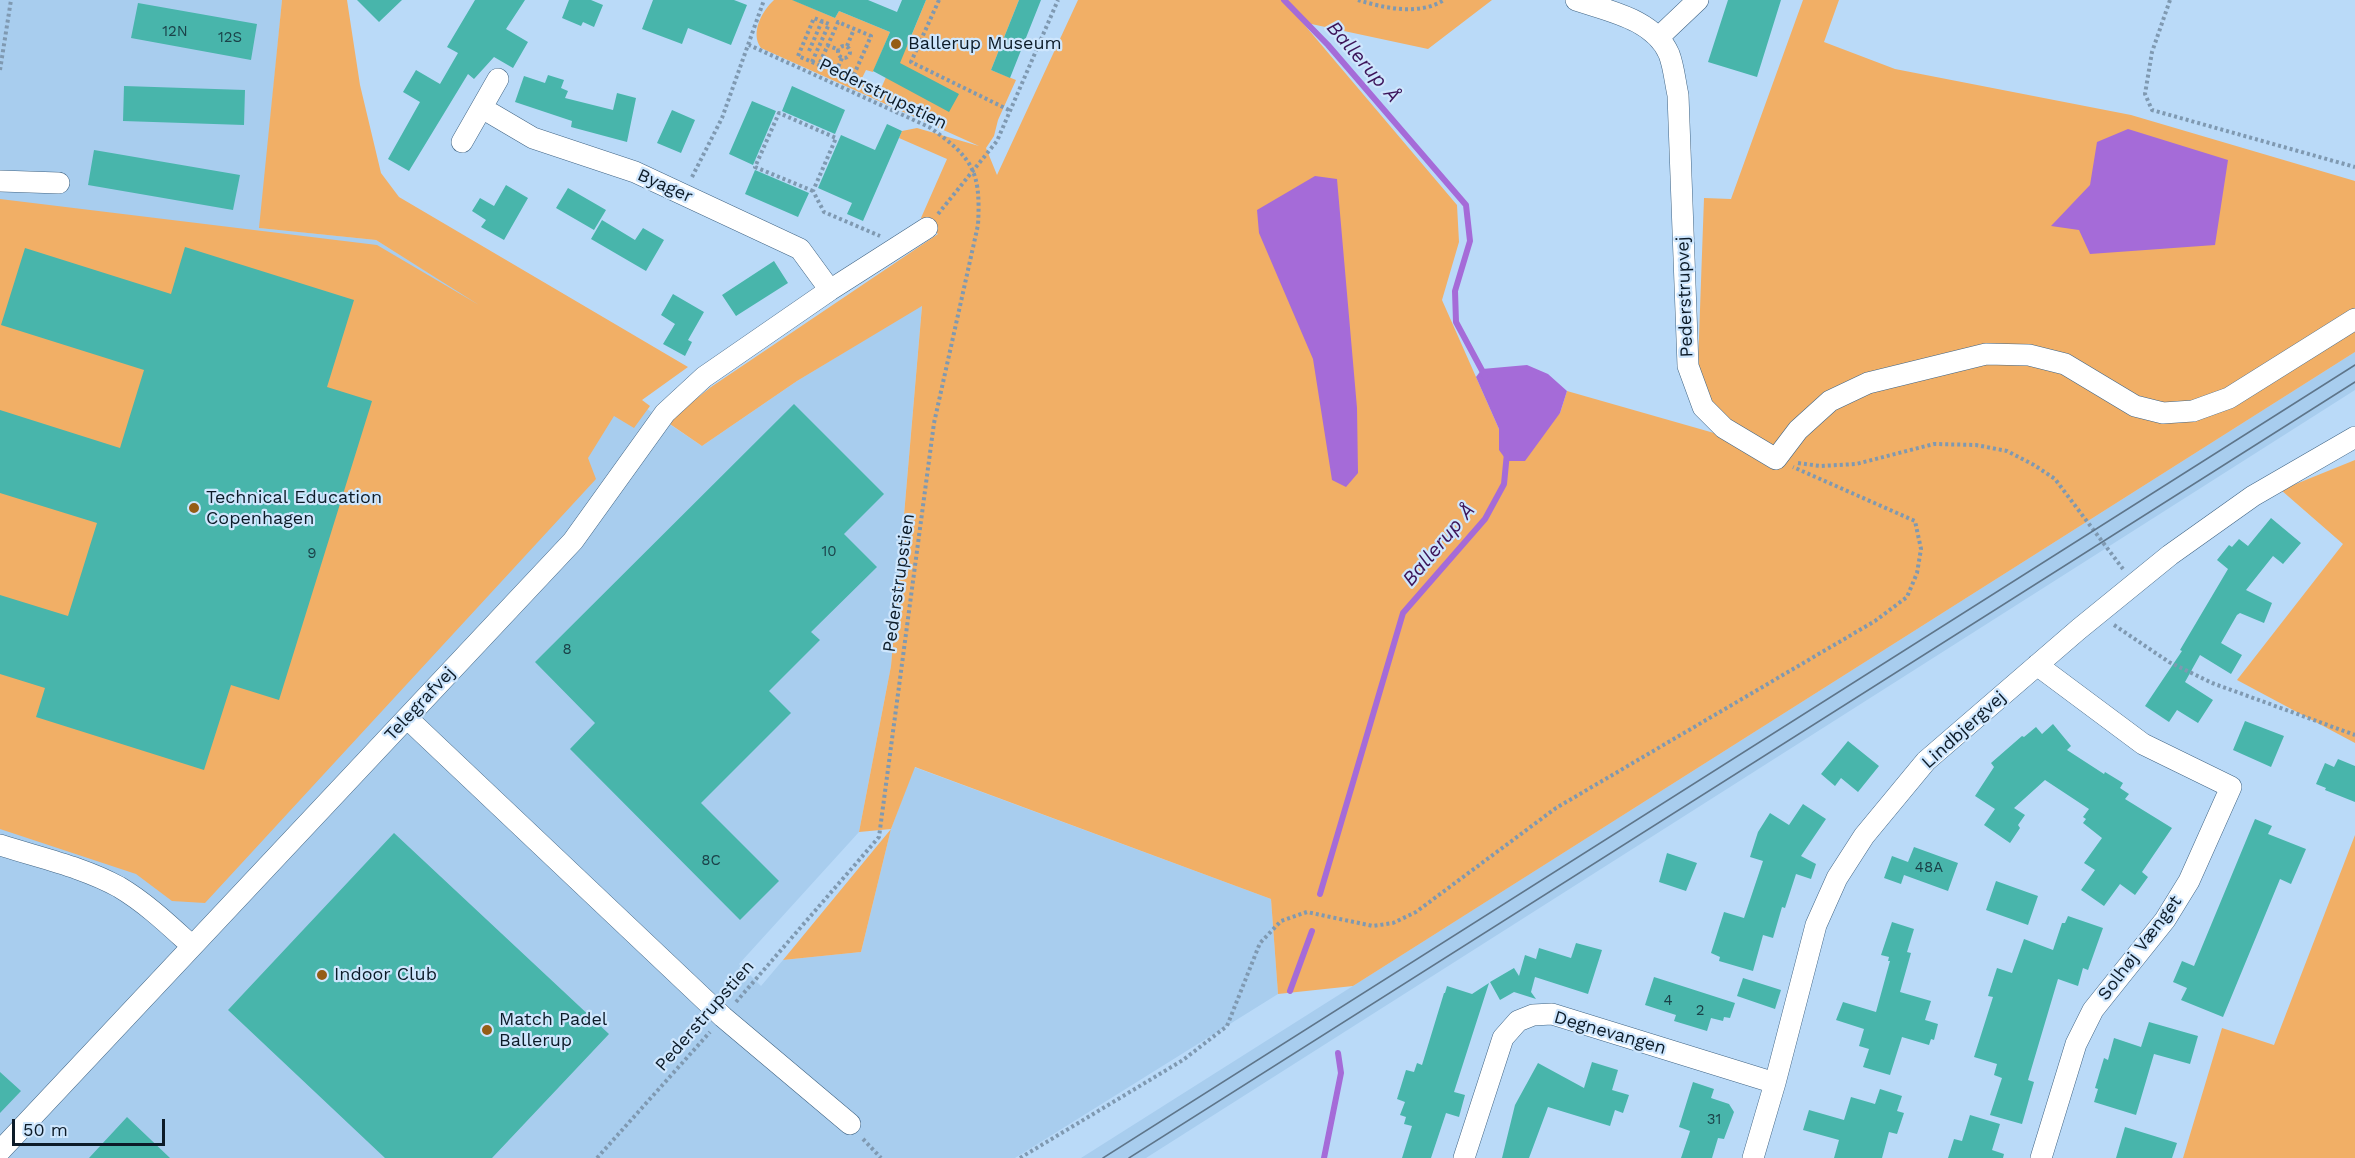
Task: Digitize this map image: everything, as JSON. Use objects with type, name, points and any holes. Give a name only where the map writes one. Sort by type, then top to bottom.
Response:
[{"type":"street","points":[[1576,0],[1632,19],[1659,37],[1698,0]]},
{"type":"street","name":"Pederstrupvej","points":[[1659,37],[1669,55],[1678,95],[1688,366],[1703,407],[1724,428],[1776,459]]},
{"type":"street","points":[[462,142],[498,79]]},
{"type":"street","name":"Byager","points":[[482,108],[533,138],[635,172],[800,249],[830,290]]},
{"type":"street","points":[[0,181],[59,183]]},
{"type":"street","points":[[830,290],[927,228]]},
{"type":"street","name":"Telegrafvej","points":[[0,1150],[573,541],[665,413],[704,378],[830,290]]},
{"type":"street","points":[[1776,459],[1798,430],[1830,401],[1868,383],[1986,354],[2029,355],[2065,364],[2135,406],[2163,413],[2193,411],[2229,398],[2355,319]]},
{"type":"street","name":"Lindbjergvej","points":[[1753,1158],[1816,925],[1837,878],[1864,836],[1926,761],[2097,614],[2170,555],[2253,496],[2355,437]]},
{"type":"street","name":"Solhøj Vænget","points":[[2037,666],[2143,744],[2230,787],[2189,881],[2171,910],[2093,1010],[2076,1044],[2041,1158]]},
{"type":"street","points":[[407,718],[723,1017],[850,1124]]},
{"type":"street","points":[[0,846],[88,873],[118,887],[144,904],[192,945]]},
{"type":"street","name":"Degnevangen","points":[[1464,1158],[1503,1038],[1518,1021],[1533,1015],[1552,1014],[1775,1083]]},
{"type":"path","points":[[0,70],[11,0]]},
{"type":"path","points":[[684,194],[722,118],[764,0]]},
{"type":"path","points":[[939,0],[911,62],[1009,110]]},
{"type":"path","points":[[927,228],[997,141],[1058,0]]},
{"type":"path","points":[[1358,0],[1377,6],[1413,10],[1444,0]]},
{"type":"path","points":[[2170,0],[2152,52],[2145,94],[2152,110],[2355,167]]},
{"type":"path","points":[[812,62],[829,24],[814,18],[798,56],[812,62],[819,65],[836,72],[852,78],[871,36],[838,22],[819,65]]},
{"type":"path","points":[[810,51],[822,21]]},
{"type":"path","points":[[847,46],[854,29]]},
{"type":"path","name":"Pederstrupstien","points":[[597,1158],[879,837],[934,423],[978,225],[980,197],[974,170],[951,142],[928,127],[749,45]]},
{"type":"path","points":[[827,45],[839,50]]},
{"type":"path","points":[[842,58],[838,54],[839,50],[841,46],[847,46]]},
{"type":"path","points":[[847,46],[850,54]]},
{"type":"path","points":[[801,47],[816,54]]},
{"type":"path","points":[[836,72],[842,58],[850,54],[861,58]]},
{"type":"path","points":[[813,191],[836,138],[779,112],[755,167],[813,191],[824,212],[881,236]]},
{"type":"path","points":[[1776,459],[1820,466],[1856,464],[1934,444],[1976,445],[2007,451],[2055,479],[2123,569]]},
{"type":"path","points":[[1020,1158],[1173,1066],[1227,1026],[1260,943],[1281,921],[1307,912],[1373,926],[1393,923],[1416,912],[1556,808],[1875,621],[1907,597],[1917,573],[1920,549],[1915,521],[1776,459]]},
{"type":"path","points":[[2097,614],[2169,662],[2212,683],[2355,735]]},
{"type":"path","points":[[850,1124],[881,1158]]},
{"type":"shaded area","points":[[0,0],[282,0],[260,228],[376,240],[638,403],[702,446],[797,381],[922,305],[891,666],[859,832],[739,964],[761,986],[783,960],[861,952],[891,829],[914,767],[1271,899],[1278,994],[1015,1158],[0,1158]]},
{"type":"shaded area","points":[[282,0],[347,0],[360,85],[381,173],[399,197],[688,367],[642,400],[650,406],[634,428],[614,416],[588,458],[596,479],[205,903],[172,901],[136,874],[0,829],[0,199],[377,245],[479,305],[376,240],[259,228]]},
{"type":"shaded area","points":[[774,0],[793,0],[835,18],[839,11],[890,32],[873,72],[866,70],[860,82],[880,91],[898,49],[910,39],[926,0],[1019,0],[991,70],[1016,80],[998,120],[994,136],[986,148],[997,175],[1078,0],[1492,0],[1428,49],[1302,22],[1457,205],[1459,242],[1442,300],[1499,429],[1499,450],[1560,413],[1567,391],[1735,439],[1712,403],[1698,365],[1704,198],[1731,199],[1803,0],[1839,0],[1824,42],[1895,69],[2131,115],[2355,181],[2355,352],[1353,986],[1278,994],[1271,899],[915,767],[891,829],[859,832],[891,666],[922,306],[797,381],[702,446],[667,422],[711,387],[938,234],[921,218],[947,159],[899,138],[902,131],[917,128],[979,146],[761,48],[757,29],[765,10]]},
{"type":"shaded area","points":[[2128,129],[2228,160],[2215,245],[2090,254],[2079,230],[2051,226],[2090,185],[2097,142]]},
{"type":"shaded area","points":[[1315,176],[1337,179],[1357,408],[1358,473],[1346,487],[1332,480],[1313,359],[1259,233],[1257,210]]},
{"type":"shaded area","points":[[2355,352],[2355,390],[1146,1158],[1081,1158]]},
{"type":"shaded area","points":[[1527,365],[1548,374],[1567,391],[1560,413],[1525,461],[1507,461],[1499,450],[1499,429],[1476,377],[1482,369]]},
{"type":"shaded area","points":[[2355,460],[2355,743],[2237,680],[2343,544],[2281,490]]},
{"type":"shaded area","points":[[891,829],[861,952],[783,960]]},
{"type":"shaded area","points":[[2355,835],[2355,1158],[2183,1158],[2222,1028],[2274,1045]]},
{"type":"building","points":[[357,0],[402,0],[379,22]]},
{"type":"building","points":[[475,0],[525,0],[506,29],[528,42],[513,68],[494,57],[474,79],[468,74],[409,171],[388,159],[420,102],[403,92],[416,70],[440,84],[458,53],[447,47]]},
{"type":"building","points":[[569,0],[591,0],[603,5],[594,27],[583,22],[581,26],[562,18]]},
{"type":"building","points":[[653,0],[734,0],[747,5],[731,45],[688,28],[682,44],[642,29]]},
{"type":"building","name":"Ballerup Museum","points":[[792,0],[868,0],[897,12],[902,0],[926,0],[900,63],[959,94],[949,112],[873,71],[890,32],[839,11],[835,18]]},
{"type":"building","name":"Ballerup Museum","points":[[1019,0],[1041,0],[1010,78],[991,70]]},
{"type":"building","points":[[1728,0],[1781,0],[1757,77],[1708,62]]},
{"type":"building","points":[[138,3],[257,24],[251,60],[131,38]]},
{"type":"building","points":[[548,75],[564,80],[561,88],[568,91],[565,98],[613,110],[617,93],[636,98],[627,142],[571,127],[572,121],[515,102],[524,76],[545,83]]},
{"type":"building","points":[[124,86],[245,90],[244,125],[123,121]]},
{"type":"building","points":[[792,86],[845,110],[835,134],[782,111]]},
{"type":"building","points":[[752,101],[776,111],[753,165],[729,154]]},
{"type":"building","points":[[672,110],[695,120],[681,153],[657,143]]},
{"type":"building","points":[[887,124],[902,131],[863,221],[847,214],[852,203],[818,188],[841,135],[875,150]]},
{"type":"building","points":[[94,150],[240,175],[233,210],[88,185]]},
{"type":"building","points":[[755,170],[809,193],[798,217],[745,194]]},
{"type":"building","points":[[506,185],[528,198],[504,240],[481,227],[486,220],[472,211],[480,198],[494,206]]},
{"type":"building","points":[[568,188],[606,210],[594,230],[556,208]]},
{"type":"building","points":[[602,220],[635,240],[643,228],[664,240],[646,271],[591,239]]},
{"type":"building","name":"Technical Education Copenhagen","points":[[185,247],[354,300],[327,387],[372,401],[279,700],[231,685],[204,770],[36,717],[45,688],[0,674],[0,595],[68,616],[97,523],[0,493],[0,410],[120,448],[144,370],[1,325],[25,248],[171,294]]},
{"type":"building","points":[[774,261],[788,283],[736,316],[722,295]]},
{"type":"building","points":[[673,294],[704,312],[688,340],[692,342],[685,356],[663,344],[675,324],[661,315]]},
{"type":"building","points":[[794,404],[884,494],[844,534],[877,567],[811,632],[820,640],[769,691],[791,713],[701,803],[779,881],[740,920],[570,749],[595,723],[535,662]]},
{"type":"building","points":[[2271,518],[2301,543],[2283,564],[2273,556],[2246,590],[2272,603],[2264,623],[2240,613],[2237,615],[2221,643],[2242,655],[2231,674],[2200,655],[2185,682],[2213,700],[2198,723],[2177,710],[2169,722],[2145,706],[2182,651],[2180,650],[2228,569],[2217,560],[2229,545],[2232,547],[2239,539],[2248,546]]},
{"type":"building","points":[[2245,721],[2284,736],[2271,767],[2233,750]]},
{"type":"building","points":[[2053,724],[2071,746],[2067,750],[2104,774],[2105,772],[2123,783],[2120,788],[2129,794],[2125,799],[2172,828],[2142,872],[2148,877],[2135,895],[2120,884],[2104,906],[2081,890],[2095,870],[2084,863],[2102,838],[2083,823],[2086,819],[2083,817],[2089,809],[2045,780],[2014,808],[2025,815],[2010,843],[1984,825],[1995,809],[1975,796],[1994,767],[1991,763],[2036,727],[2042,734]]},
{"type":"building","points":[[1848,741],[1879,766],[1858,792],[1841,778],[1835,786],[1821,774]]},
{"type":"building","points":[[2338,759],[2355,766],[2355,802],[2316,784],[2325,763],[2334,767]]},
{"type":"building","points":[[1803,804],[1826,819],[1801,856],[1816,864],[1811,879],[1796,874],[1785,908],[1782,907],[1773,938],[1763,935],[1753,971],[1719,961],[1720,957],[1711,953],[1724,912],[1744,918],[1763,861],[1750,857],[1758,832],[1770,813],[1789,825]]},
{"type":"building","points":[[2255,819],[2272,826],[2268,834],[2306,849],[2291,884],[2280,879],[2223,1017],[2181,1000],[2187,988],[2173,982],[2182,961],[2194,966]]},
{"type":"building","points":[[394,833],[609,1034],[492,1158],[385,1158],[228,1010]]},
{"type":"building","points":[[1914,847],[1958,863],[1948,891],[1904,875],[1901,884],[1884,878],[1892,856],[1908,862]]},
{"type":"building","points":[[1667,853],[1697,863],[1686,891],[1659,882]]},
{"type":"building","points":[[1996,881],[2038,896],[2028,925],[1986,910]]},
{"type":"building","points":[[2068,916],[2103,928],[2088,970],[2083,968],[2078,986],[2058,979],[2028,1080],[2034,1082],[2022,1124],[1990,1115],[2002,1078],[1994,1075],[1997,1064],[1974,1057],[1993,997],[1988,996],[1997,968],[2012,973],[2024,939],[2053,950],[2062,923],[2065,923]]},
{"type":"building","points":[[1892,922],[1914,929],[1907,952],[1911,953],[1900,992],[1931,1001],[1925,1020],[1938,1024],[1934,1040],[1931,1039],[1929,1045],[1902,1037],[1890,1075],[1863,1067],[1869,1049],[1859,1046],[1864,1029],[1836,1020],[1843,1002],[1876,1012],[1890,961],[1888,961],[1889,957],[1881,955]]},
{"type":"building","points":[[1576,943],[1602,950],[1588,994],[1535,977],[1531,992],[1536,999],[1514,992],[1500,1000],[1490,982],[1514,968],[1519,976],[1525,955],[1536,959],[1539,948],[1571,958]]},
{"type":"building","points":[[1654,977],[1735,1003],[1730,1018],[1724,1017],[1723,1021],[1711,1018],[1707,1031],[1674,1021],[1676,1015],[1645,1005]]},
{"type":"building","points":[[1743,978],[1781,990],[1775,1009],[1737,996]]},
{"type":"building","points":[[1489,983],[1454,1092],[1465,1095],[1459,1117],[1446,1113],[1431,1158],[1402,1158],[1412,1126],[1404,1124],[1406,1117],[1400,1115],[1405,1102],[1397,1099],[1406,1070],[1414,1072],[1417,1063],[1422,1065],[1447,986],[1472,994]]},
{"type":"building","points":[[2149,1022],[2198,1036],[2190,1064],[2154,1054],[2136,1115],[2094,1102],[2098,1089],[2095,1088],[2104,1058],[2108,1060],[2114,1038],[2141,1047]]},
{"type":"building","points":[[1592,1062],[1618,1070],[1612,1090],[1629,1095],[1623,1113],[1615,1110],[1610,1126],[1548,1107],[1529,1158],[1502,1158],[1515,1105],[1538,1063],[1584,1088]]},
{"type":"building","points":[[0,1072],[21,1091],[0,1113]]},
{"type":"building","points":[[1693,1082],[1714,1089],[1711,1098],[1729,1104],[1734,1112],[1724,1139],[1718,1138],[1712,1158],[1681,1158],[1690,1131],[1679,1127]]},
{"type":"building","points":[[1880,1089],[1902,1096],[1897,1111],[1904,1113],[1897,1134],[1889,1132],[1882,1158],[1834,1158],[1839,1140],[1803,1130],[1809,1110],[1844,1120],[1851,1097],[1875,1104]]},
{"type":"building","points":[[1970,1115],[2000,1124],[1992,1150],[2004,1154],[2003,1158],[1948,1158],[1954,1139],[1962,1141]]},
{"type":"building","points":[[127,1117],[170,1158],[89,1158]]},
{"type":"building","points":[[2125,1127],[2177,1143],[2172,1158],[2116,1158]]},
{"type":"waterway","name":"Ballerup Å","points":[[1284,0],[1328,45],[1466,205],[1470,241],[1455,291],[1456,322],[1485,376]]},
{"type":"waterway","name":"Ballerup Å","points":[[1320,894],[1403,613],[1485,519],[1504,484],[1507,453]]},
{"type":"waterway","points":[[1290,991],[1312,931]]},
{"type":"waterway","name":"Ballerup Å","points":[[1324,1158],[1341,1073],[1338,1053]]},
{"type":"tram line","points":[[1103,1158],[2355,365]]},
{"type":"tram line","points":[[1129,1158],[2355,382]]},
{"type":"place","name":"Ballerup Museum","points":[[896,44]]},
{"type":"place","name":"Technical Education Copenhagen","points":[[194,508]]},
{"type":"place","name":"Indoor Club","points":[[322,975]]},
{"type":"place","name":"Match Padel Ballerup","points":[[487,1030]]}]
